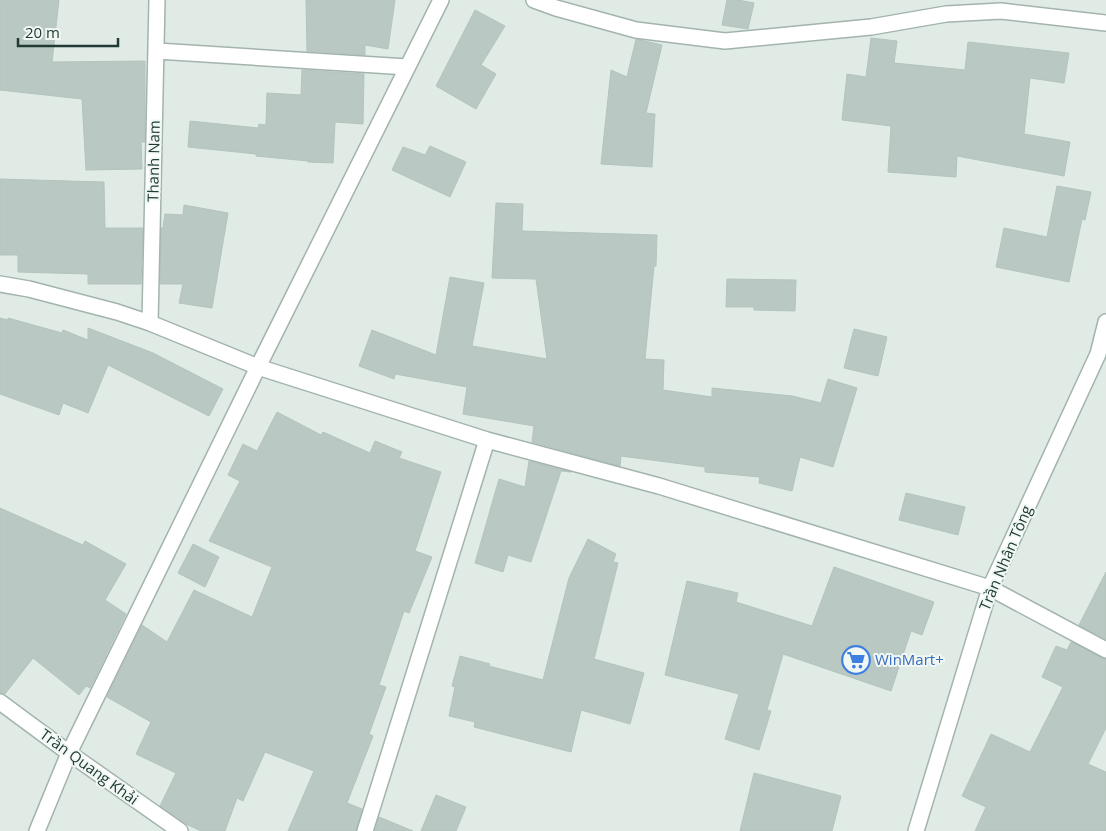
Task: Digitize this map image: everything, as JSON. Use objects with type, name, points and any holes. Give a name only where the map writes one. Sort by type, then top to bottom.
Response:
[{"type":"street","name":"Thanh Nam","points":[[150,323],[157,0]]},
{"type":"street","points":[[37,831],[69,753],[258,367],[441,0]]},
{"type":"street","points":[[534,0],[636,30],[725,41],[871,26],[946,14],[1001,11],[1106,23]]},
{"type":"street","points":[[157,51],[407,67]]},
{"type":"street","points":[[0,284],[29,289],[117,312],[150,323],[258,367],[487,440],[659,486],[990,588],[1106,650]]},
{"type":"street","name":"Trần Nhân Tông","points":[[916,831],[990,588],[1102,355],[1106,322]]},
{"type":"street","points":[[365,831],[487,440]]},
{"type":"street","name":"Trần Quang Khải","points":[[0,702],[180,831]]},
{"type":"building","points":[[0,0],[59,0],[52,62],[145,61],[145,142],[141,142],[142,169],[86,170],[82,99],[0,90]]},
{"type":"building","points":[[306,0],[395,0],[388,49],[365,45],[365,55],[307,51]]},
{"type":"building","points":[[727,0],[754,3],[748,29],[722,25]]},
{"type":"building","points":[[475,10],[505,26],[481,65],[496,74],[476,109],[436,86]]},
{"type":"building","points":[[871,38],[897,41],[894,63],[965,70],[968,42],[1069,53],[1064,83],[1030,78],[1024,134],[1070,142],[1064,176],[957,156],[956,177],[888,172],[891,126],[842,120],[847,74],[866,77]]},
{"type":"building","points":[[636,39],[662,45],[646,113],[655,114],[652,167],[601,164],[611,70],[627,77]]},
{"type":"building","points":[[302,70],[364,74],[363,124],[335,122],[333,163],[308,162],[188,147],[190,121],[258,128],[259,124],[266,125],[267,93],[301,95]]},
{"type":"building","points":[[430,146],[466,162],[450,197],[392,170],[403,147],[425,155]]},
{"type":"building","points":[[0,179],[104,182],[105,228],[143,228],[141,284],[88,284],[88,274],[18,272],[18,255],[0,255]]},
{"type":"building","points":[[1057,186],[1091,192],[1085,220],[1082,219],[1069,282],[996,267],[1004,228],[1047,237]]},
{"type":"building","points":[[496,203],[523,204],[522,231],[657,235],[656,266],[654,266],[645,359],[664,360],[663,390],[712,397],[712,388],[792,396],[821,403],[828,379],[857,388],[833,467],[800,457],[792,491],[759,483],[760,477],[705,472],[705,467],[621,456],[620,466],[532,442],[534,426],[463,414],[467,387],[395,374],[394,379],[359,366],[372,330],[436,355],[450,277],[484,283],[472,346],[547,359],[536,279],[492,278]]},
{"type":"building","points":[[184,205],[228,213],[212,308],[179,303],[183,284],[160,284],[161,228],[163,228],[165,214],[183,215]]},
{"type":"building","points":[[727,279],[796,280],[795,311],[754,310],[754,307],[726,307]]},
{"type":"building","points":[[0,318],[8,320],[8,318],[62,333],[63,330],[88,340],[88,328],[153,353],[223,389],[209,416],[108,365],[88,413],[63,403],[59,415],[0,394]]},
{"type":"building","points":[[854,329],[887,337],[878,376],[844,368]]},
{"type":"building","points":[[277,412],[321,435],[323,432],[370,453],[375,441],[402,452],[399,458],[441,472],[415,551],[432,557],[409,613],[404,611],[379,685],[386,687],[369,734],[373,736],[347,803],[362,809],[356,831],[288,831],[314,771],[265,752],[243,801],[237,798],[225,831],[201,831],[186,824],[160,806],[176,773],[136,754],[151,722],[107,697],[142,625],[167,642],[194,590],[252,617],[272,567],[209,541],[240,481],[228,475],[243,444],[257,451]]},
{"type":"building","points":[[529,461],[571,472],[561,471],[531,562],[508,555],[503,572],[475,563],[499,479],[525,487]]},
{"type":"building","points":[[906,493],[965,507],[958,535],[899,520]]},
{"type":"building","points":[[0,508],[83,545],[85,541],[126,564],[105,600],[126,614],[90,688],[86,686],[79,695],[33,658],[5,694],[0,693]]},
{"type":"building","points":[[588,539],[616,554],[613,562],[618,563],[594,659],[644,673],[630,724],[581,710],[571,752],[474,727],[475,722],[449,716],[455,687],[452,686],[460,656],[490,664],[489,666],[543,680],[569,578]]},
{"type":"building","points":[[193,544],[219,557],[205,587],[178,573]]},
{"type":"building","points":[[834,567],[934,602],[922,635],[911,631],[891,691],[783,654],[767,710],[771,711],[759,750],[725,739],[739,694],[665,675],[687,581],[738,593],[736,602],[812,626]]},
{"type":"building","points":[[1106,572],[1106,639],[1079,625]]},
{"type":"building","points":[[1071,642],[1106,659],[1106,728],[1088,764],[1106,772],[1106,831],[975,831],[986,807],[962,796],[991,734],[1030,752],[1063,687],[1042,677],[1056,646],[1067,650]]},
{"type":"building","points":[[754,773],[841,796],[832,831],[740,831]]},
{"type":"building","points":[[436,795],[466,807],[456,831],[421,831]]},
{"type":"building","points":[[379,817],[413,831],[375,831]]},
{"type":"place","name":"WinMart+","points":[[856,660]]}]
